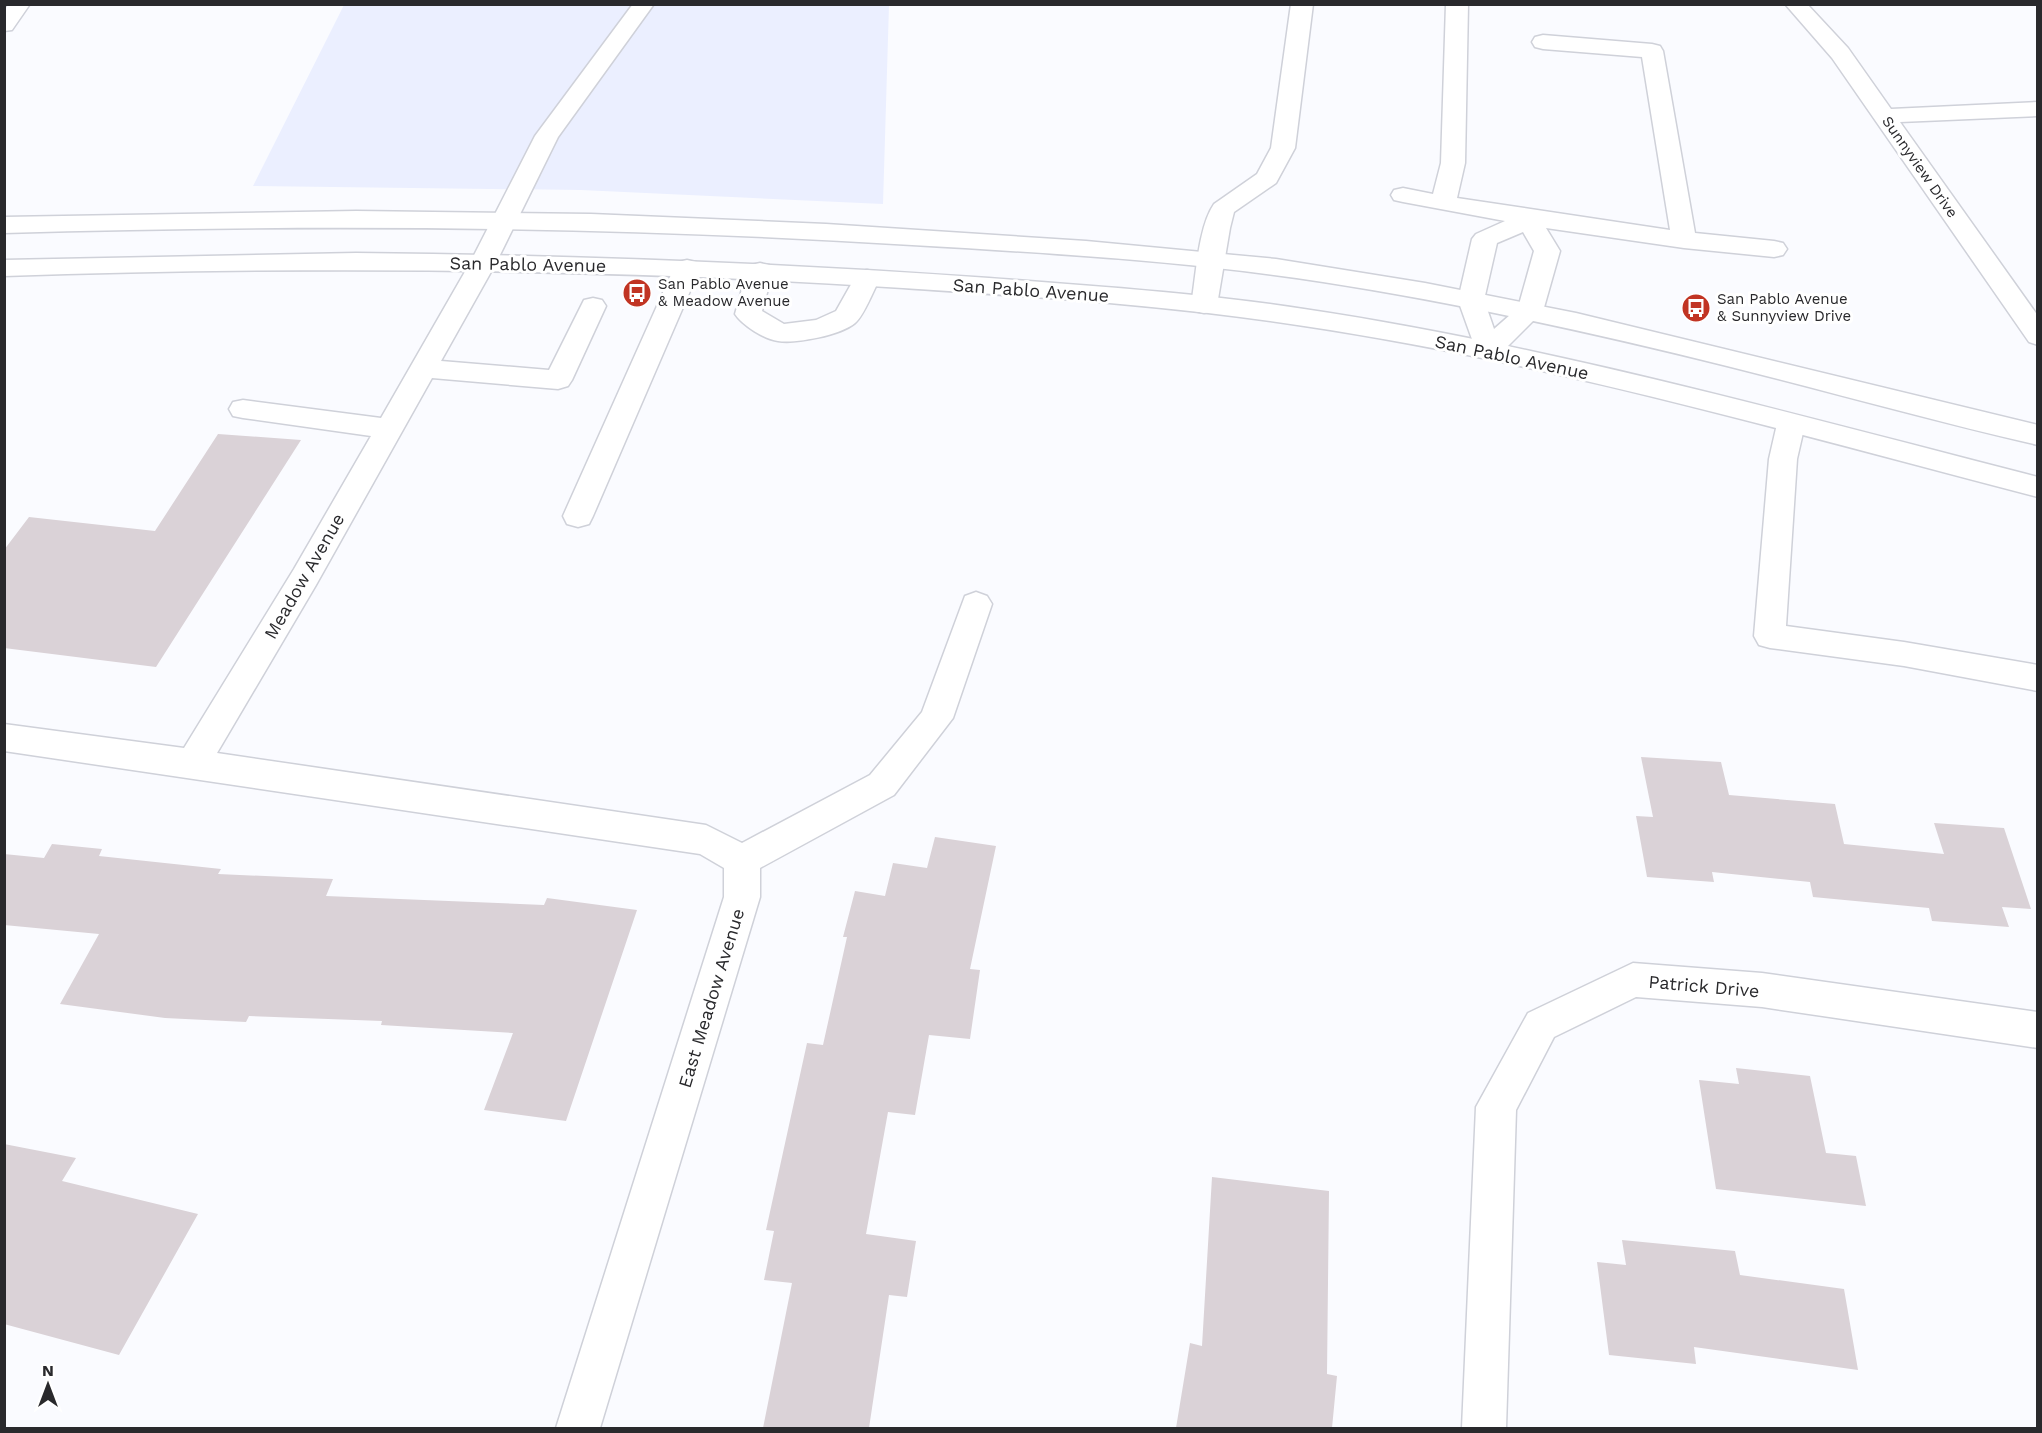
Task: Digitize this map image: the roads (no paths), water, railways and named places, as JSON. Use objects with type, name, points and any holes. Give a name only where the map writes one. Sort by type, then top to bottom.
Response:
[{"type":"main road","points":[[4,25],[20,4]]},
{"type":"main road","name":"Meadow Avenue","points":[[193,763],[305,577],[483,263],[547,136],[644,4]]},
{"type":"main road","points":[[1204,304],[1222,208],[1268,178],[1283,148],[1302,4]]},
{"type":"main road","points":[[1443,203],[1453,163],[1457,4]]},
{"type":"main road","name":"Sunnyview Drive","points":[[1795,4],[1840,53],[1884,116],[2025,298],[2037,336]]},
{"type":"main road","points":[[1543,42],[1652,51],[1684,240]]},
{"type":"main road","points":[[1884,116],[2037,109]]},
{"type":"main road","points":[[1403,195],[1529,219],[1684,240],[1774,249]]},
{"type":"main road","points":[[4,225],[262,218],[504,220],[830,231],[1212,260],[1315,273],[1530,311],[1722,356],[2037,435]]},
{"type":"main road","points":[[1529,219],[1547,250],[1530,311],[1488,350],[1471,300],[1485,239],[1529,219]]},
{"type":"main road","name":"San Pablo Avenue","points":[[4,268],[290,261],[687,268],[867,278],[1204,304],[1306,318],[1488,350],[2037,487]]},
{"type":"main road","points":[[578,516],[687,268]]},
{"type":"main road","points":[[760,271],[748,314],[780,333],[821,328],[846,317],[867,278]]},
{"type":"main road","points":[[423,368],[558,380],[593,306]]},
{"type":"main road","points":[[243,409],[389,429]]},
{"type":"main road","points":[[1791,424],[1783,459],[1770,636],[1904,654],[2037,678]]},
{"type":"main road","points":[[4,737],[706,840],[742,860],[882,785],[936,718],[976,604]]},
{"type":"main road","name":"East Meadow Avenue","points":[[578,1428],[742,897],[742,860]]},
{"type":"main road","name":"Patrick Drive","points":[[1484,1428],[1496,1107],[1541,1024],[1633,980],[1762,990],[2037,1030]]},
{"type":"place","name":"San Pablo Avenue & Meadow Avenue","points":[[637,293]]},
{"type":"place","name":"San Pablo Avenue & Sunnyview Drive","points":[[1696,308]]}]
